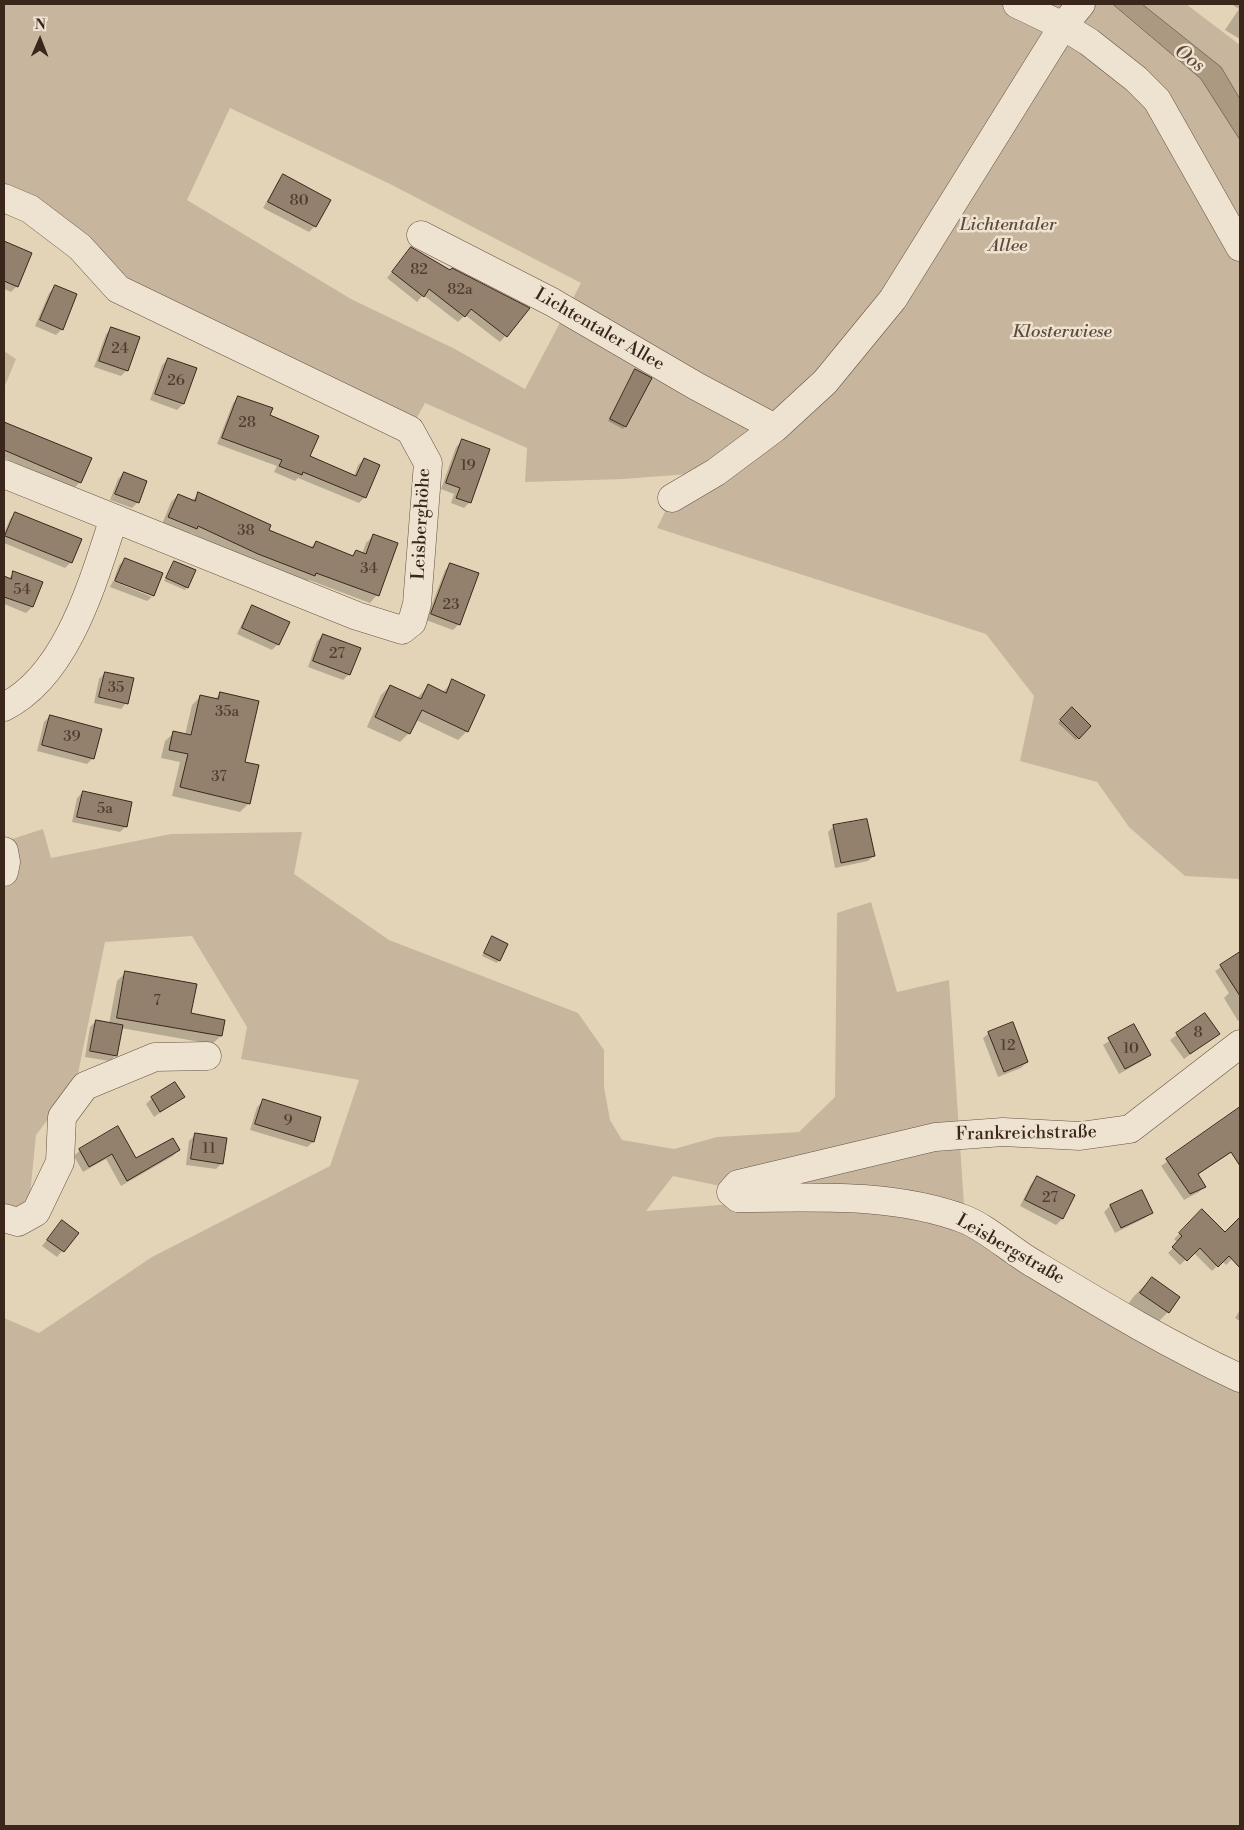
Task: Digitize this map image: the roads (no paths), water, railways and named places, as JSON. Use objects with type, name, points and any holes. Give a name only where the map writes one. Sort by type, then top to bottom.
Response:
[{"type":"street","points":[[1017,4],[1063,26],[1113,59],[1156,100],[1240,247]]},
{"type":"street","points":[[672,498],[716,472],[775,428],[825,382],[893,298],[1063,26],[1081,4]]},
{"type":"street","name":"Leisberghöhe","points":[[4,198],[30,209],[80,247],[118,289],[410,430],[428,463],[417,604],[412,622],[404,634],[4,474]]},
{"type":"street","name":"Lichtentaler Allee","points":[[422,235],[552,302],[696,386],[775,428]]},
{"type":"street","points":[[4,707],[41,679],[72,631],[91,585],[114,518]]},
{"type":"street","points":[[4,851],[6,862],[4,872]]},
{"type":"street","name":"Frankreichstraße","points":[[731,1192],[738,1184],[935,1137],[1003,1132],[1080,1136],[1130,1129],[1240,1044]]},
{"type":"street","points":[[4,1218],[18,1222],[36,1212],[60,1162],[62,1117],[85,1086],[155,1058],[207,1056]]},
{"type":"street","name":"Leisbergstraße","points":[[731,1192],[738,1198],[841,1197],[901,1201],[965,1220],[1030,1261],[1171,1344],[1240,1378]]},
{"type":"water","name":"Oos","points":[[1113,4],[1142,4],[1221,67],[1240,99],[1240,140],[1201,79]]},
{"type":"park label","name":"Klosterwiese","points":[[1062,333]]}]
